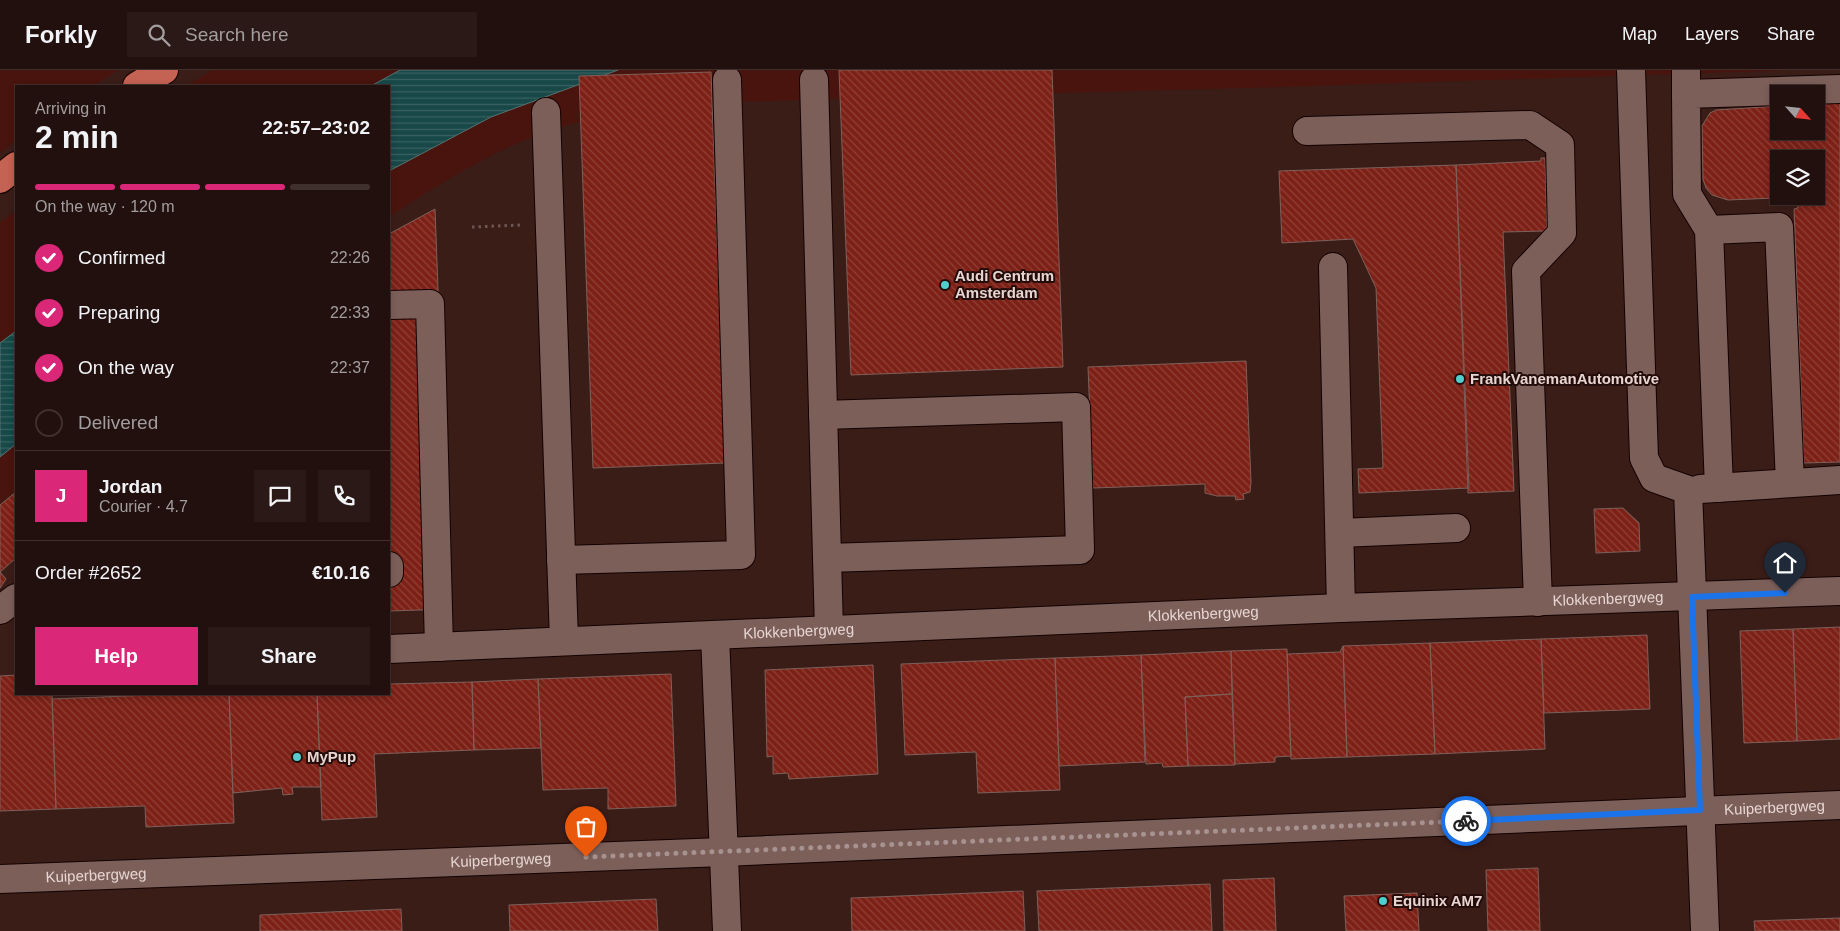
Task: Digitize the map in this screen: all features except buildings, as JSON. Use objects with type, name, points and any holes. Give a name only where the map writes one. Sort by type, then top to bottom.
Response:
[{"type":"highway","points":[[139,85],[164,70]]},
{"type":"highway","points":[[0,179],[15,167]]},
{"type":"street","points":[[1631,70],[1644,458],[1654,478],[1688,490],[1840,480]]},
{"type":"street","points":[[561,560],[741,555],[727,80]]},
{"type":"street","points":[[814,80],[829,630]]},
{"type":"street","points":[[1719,488],[1709,230],[1687,194],[1686,82],[1840,88]]},
{"type":"street","points":[[546,112],[564,641]]},
{"type":"street","points":[[1307,130],[1530,125],[1560,145],[1562,234],[1526,271],[1538,602]]},
{"type":"street","points":[[1709,230],[1779,227],[1790,483]]},
{"type":"street","points":[[1333,267],[1342,608]]},
{"type":"street","points":[[390,305],[430,304],[439,647]]},
{"type":"street","points":[[823,415],[1076,407],[1080,540],[1080,550],[827,558]]},
{"type":"street","points":[[1688,490],[1705,931]]},
{"type":"street","points":[[1340,533],[1456,528]]},
{"type":"street","name":"Klokkenbergweg","points":[[390,649],[1342,608],[1840,591]]},
{"type":"street","points":[[0,610],[15,599]]},
{"type":"street","points":[[715,635],[727,931]]},
{"type":"street","name":"Kuiperbergweg","points":[[0,880],[1840,805]]},
{"type":"path","points":[[472,227],[550,224]]},
{"type":"shaded area","points":[[0,70],[1840,70],[1840,931],[0,931]]},
{"type":"shaded area","points":[[0,70],[119,70],[95,85],[15,85],[15,141],[0,153]]},
{"type":"shaded area","points":[[212,70],[400,70],[373,85],[189,85]]},
{"type":"shaded area","points":[[618,70],[1793,70],[1281,87],[661,104],[558,128],[525,140],[472,166],[390,216],[390,170],[491,117]]},
{"type":"shaded area","points":[[15,211],[15,332],[0,343],[0,223]]},
{"type":"shaded area","points":[[15,445],[15,491],[0,503],[0,457]]},
{"type":"water","points":[[400,70],[618,70],[491,117],[390,170],[390,85],[373,85]]},
{"type":"water","points":[[15,332],[15,445],[0,457],[0,343]]},
{"type":"way so far","points":[[586,857],[1466,821]]},
{"type":"place","name":"Audi Centrum Amsterdam","points":[[945,285]]},
{"type":"place","name":"FrankVanemanAutomotive","points":[[1460,379]]},
{"type":"place","name":"MyPup","points":[[297,757]]},
{"type":"place","name":"Equinix AM7","points":[[1383,901]]},
{"type":"route","points":[[1466,821],[1700,810],[1692,597],[1785,593]]}]
